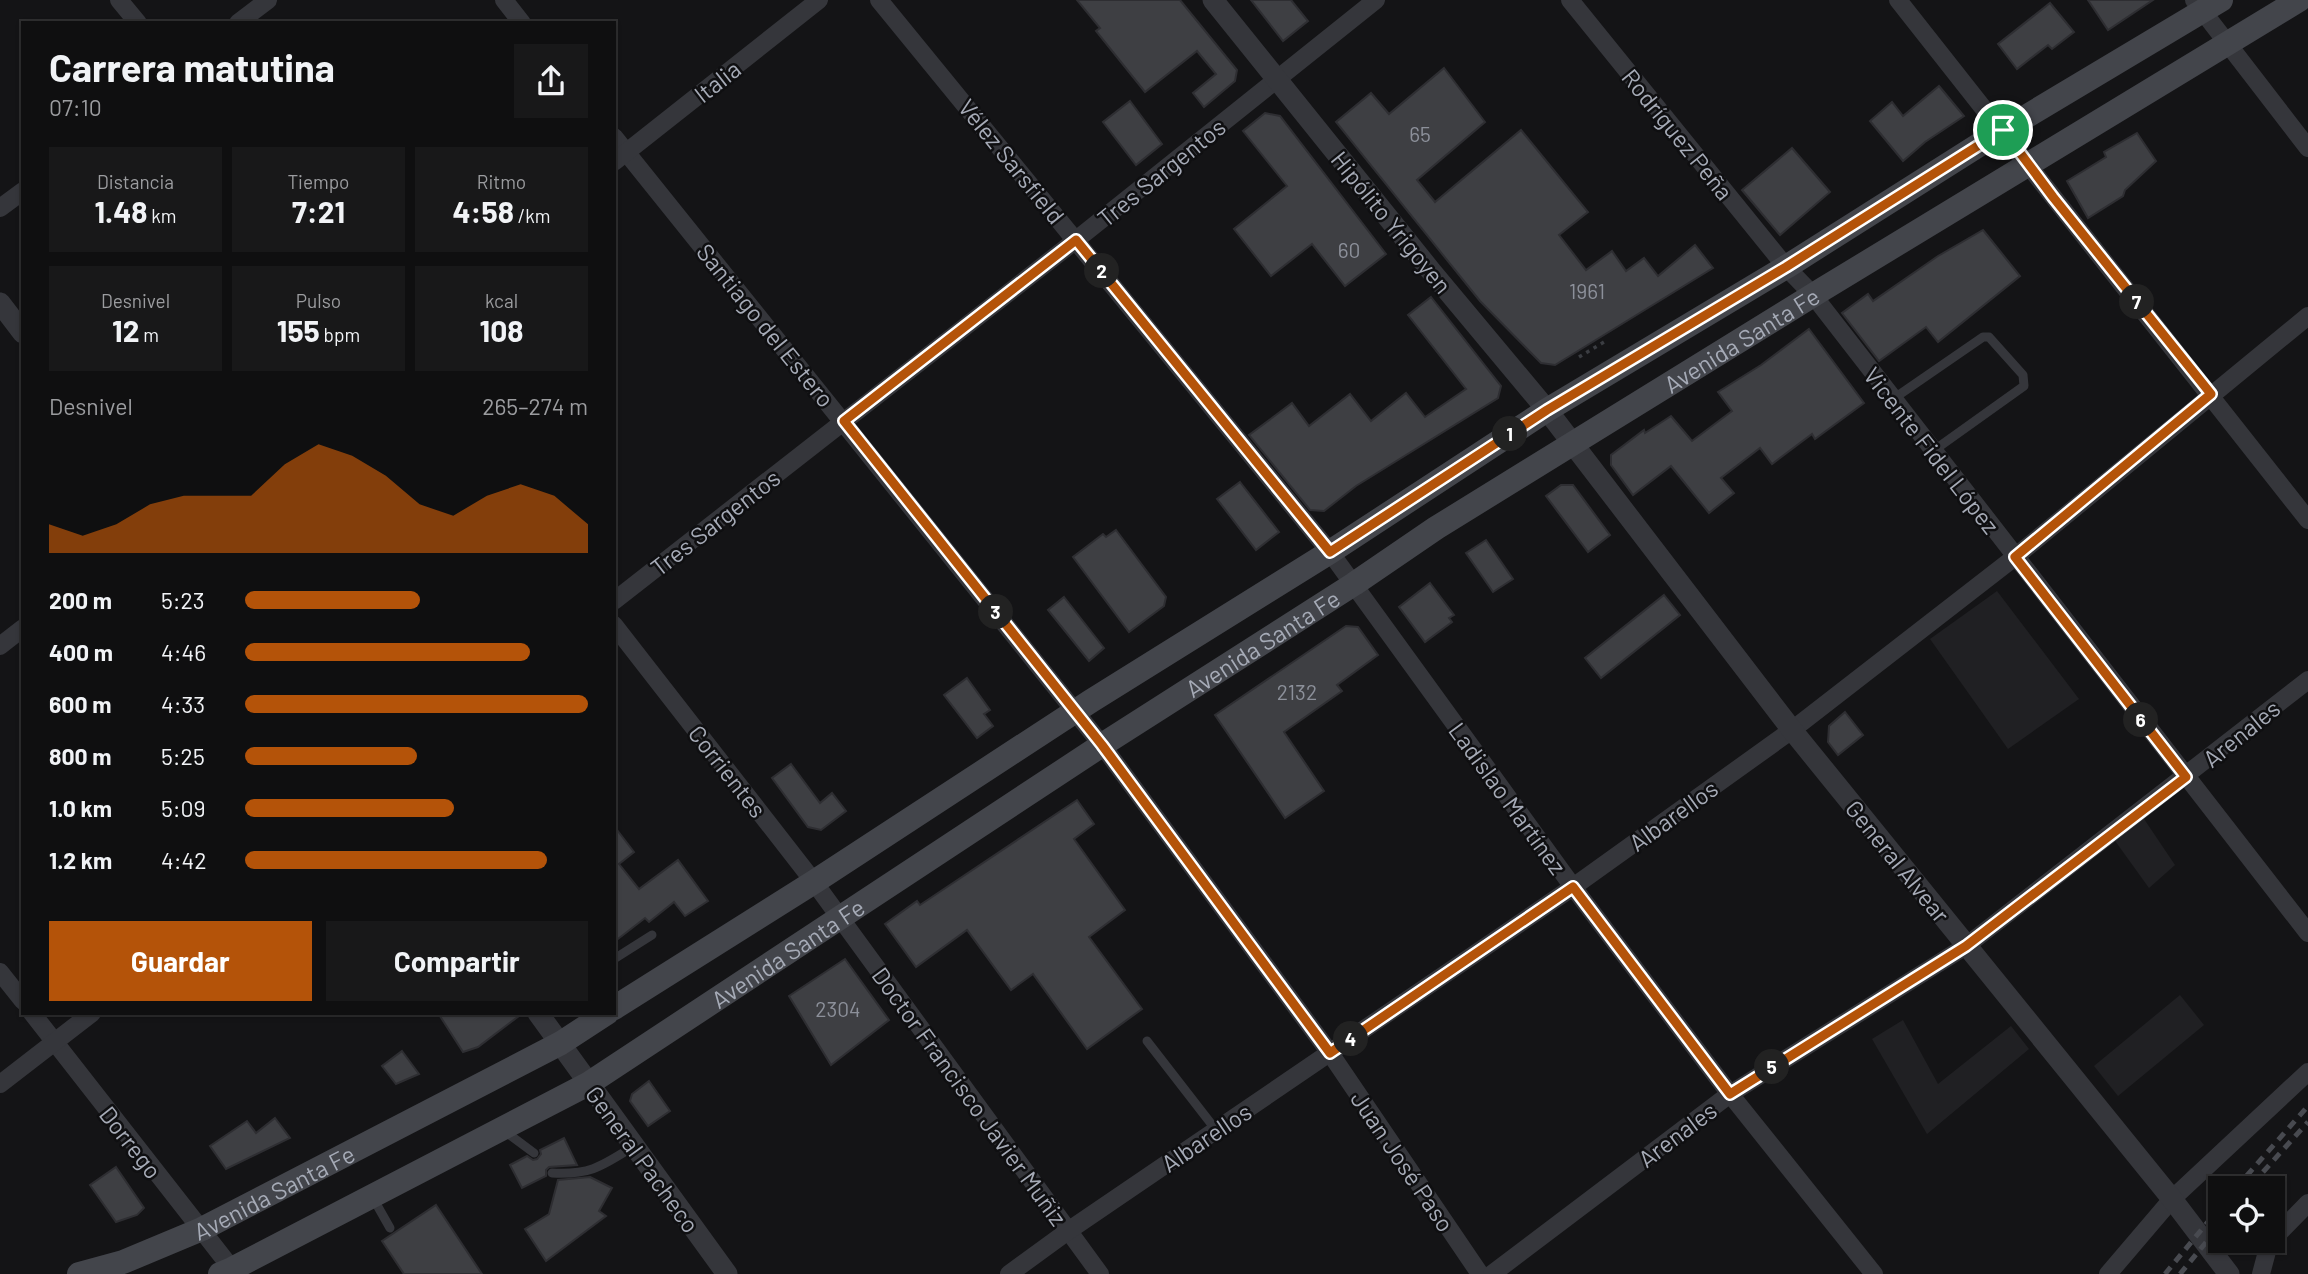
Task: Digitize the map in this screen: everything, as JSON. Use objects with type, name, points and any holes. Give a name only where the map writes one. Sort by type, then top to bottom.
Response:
[{"type":"main road","name":"Avenida Santa Fe","points":[[229,1272],[588,1084],[1436,528],[2299,0]]},
{"type":"main road","name":"Avenida Santa Fe","points":[[616,1008],[1075,712],[1330,552],[1547,410],[1786,267],[2206,4]]},
{"type":"main road","name":"Avenida Santa Fe","points":[[79,1274],[123,1262],[202,1229],[561,1043],[604,1015]]},
{"type":"street","points":[[119,0],[136,21]]},
{"type":"street","points":[[241,21],[268,0]]},
{"type":"street","points":[[504,0],[520,21]]},
{"type":"street","name":"Italia","points":[[620,157],[819,0]]},
{"type":"street","name":"Vélez Sarsfield","points":[[879,0],[1354,584]]},
{"type":"street","name":"Hipólito Yrigoyen","points":[[1213,0],[1572,444]]},
{"type":"street","name":"Tres Sargentos","points":[[616,599],[1076,240],[1376,0]]},
{"type":"street","name":"Rodríguez Peña","points":[[1570,0],[1786,267]]},
{"type":"street","points":[[1898,0],[2308,520]]},
{"type":"street","points":[[2206,4],[2228,43],[2308,148]]},
{"type":"street","name":"Santiago del Estero","points":[[620,157],[844,421],[1075,712]]},
{"type":"street","points":[[0,208],[21,192]]},
{"type":"street","name":"Vicente Fidel López","points":[[1786,267],[1813,295],[2308,933]]},
{"type":"street","points":[[0,303],[21,330]]},
{"type":"street","name":"Albarellos","points":[[1009,1274],[1573,887],[1792,730],[2015,557],[2308,316]]},
{"type":"street","name":"General Alvear","points":[[1572,444],[1792,730],[2172,1199],[2229,1274]]},
{"type":"street","name":"Ladislao Martínez","points":[[1354,584],[1573,887],[1730,1094],[1874,1274]]},
{"type":"street","name":"Corrientes","points":[[616,628],[840,918]]},
{"type":"street","points":[[0,646],[21,630]]},
{"type":"street","name":"Arenales","points":[[1492,1274],[1730,1094],[1966,946],[2308,680]]},
{"type":"street","name":"Juan José Paso","points":[[1075,712],[1330,1053],[1480,1274]]},
{"type":"street","name":"Doctor Francisco Javier Muñiz","points":[[840,918],[1100,1274]]},
{"type":"street","points":[[0,972],[21,998]]},
{"type":"street","name":"Dorrego","points":[[33,1015],[177,1202],[202,1229],[229,1272]]},
{"type":"street","points":[[0,1084],[89,1015]]},
{"type":"street","name":"General Pacheco","points":[[540,1015],[727,1274]]},
{"type":"street","points":[[2108,1274],[2172,1199],[2308,1072]]},
{"type":"street","points":[[2285,1227],[2308,1203]]},
{"type":"street","points":[[2261,1274],[2267,1253]]},
{"type":"lane","points":[[1893,399],[1983,337],[1989,337],[2023,375],[2024,386],[1933,451]]},
{"type":"lane","points":[[616,958],[652,935]]},
{"type":"lane","points":[[1147,1041],[1216,1130]]},
{"type":"lane","points":[[501,1129],[534,1153]]},
{"type":"lane","points":[[552,1173],[574,1174],[596,1170],[634,1146]]},
{"type":"lane","points":[[372,1196],[390,1228]]},
{"type":"path","points":[[1579,357],[1604,342]]},
{"type":"shaded area","points":[[1997,591],[2079,699],[2008,749],[1930,639]]},
{"type":"shaded area","points":[[2142,816],[2175,865],[2149,888],[2113,838]]},
{"type":"shaded area","points":[[2180,995],[2204,1025],[2118,1096],[2094,1066]]},
{"type":"shaded area","points":[[1903,1020],[1938,1084],[2011,1026],[2029,1049],[1927,1134],[1872,1039]]},
{"type":"building","points":[[1077,0],[1180,0],[1237,70],[1235,81],[1204,107],[1193,93],[1216,74],[1197,51],[1145,92],[1096,31],[1100,28]]},
{"type":"building","points":[[1251,0],[1291,0],[1308,21],[1283,41]]},
{"type":"building","points":[[2088,0],[2153,0],[2108,30]]},
{"type":"building","points":[[2050,3],[2074,32],[2052,49],[2048,45],[2017,69],[1998,44]]},
{"type":"building","points":[[1444,68],[1485,122],[1417,180],[1435,202],[1521,130],[1588,212],[1559,235],[1586,270],[1612,251],[1626,271],[1644,258],[1658,276],[1695,245],[1713,268],[1555,365],[1541,363],[1480,301],[1336,122],[1371,93],[1389,114]]},
{"type":"building","points":[[1939,86],[1964,116],[1925,142],[1903,161],[1870,121],[1892,102],[1903,116]]},
{"type":"building","points":[[1130,101],[1162,144],[1136,165],[1103,122]]},
{"type":"building","points":[[1265,113],[1280,116],[1386,254],[1345,286],[1312,244],[1271,276],[1234,229],[1287,186],[1243,131]]},
{"type":"building","points":[[2137,133],[2156,161],[2125,190],[2123,196],[2088,218],[2067,181],[2106,157],[2104,152]]},
{"type":"building","points":[[1792,148],[1830,192],[1780,235],[1742,190]]},
{"type":"building","points":[[1983,230],[2020,276],[1938,342],[1926,327],[1879,361],[1842,313],[1868,294],[1873,301],[1938,256]]},
{"type":"building","points":[[1431,297],[1501,386],[1498,398],[1356,486],[1324,511],[1310,510],[1249,435],[1292,403],[1309,426],[1350,394],[1371,421],[1406,393],[1425,417],[1466,389],[1408,315]]},
{"type":"building","points":[[1809,329],[1864,403],[1815,439],[1812,434],[1772,464],[1760,448],[1721,478],[1734,493],[1709,513],[1671,466],[1633,495],[1611,465],[1611,455],[1644,430],[1645,433],[1671,416],[1692,441],[1732,411],[1718,392],[1761,365]]},
{"type":"building","points":[[1240,482],[1279,532],[1256,550],[1217,499]]},
{"type":"building","points":[[1561,485],[1573,485],[1610,535],[1588,552],[1546,496]]},
{"type":"building","points":[[1116,530],[1166,597],[1164,606],[1129,632],[1073,557],[1103,534],[1106,537]]},
{"type":"building","points":[[1486,540],[1513,579],[1493,592],[1466,553]]},
{"type":"building","points":[[1430,583],[1454,615],[1449,618],[1452,622],[1425,642],[1399,607]]},
{"type":"building","points":[[1664,595],[1680,615],[1601,678],[1585,658]]},
{"type":"building","points":[[1064,597],[1104,648],[1089,661],[1048,610]]},
{"type":"building","points":[[1346,626],[1358,627],[1378,655],[1337,685],[1342,691],[1284,732],[1324,791],[1285,818],[1215,715]]},
{"type":"building","points":[[967,678],[990,710],[984,714],[993,726],[977,738],[944,695]]},
{"type":"building","points":[[1845,712],[1863,735],[1838,755],[1828,742],[1829,726]]},
{"type":"building","points":[[791,764],[820,803],[832,793],[846,811],[821,830],[808,827],[772,778]]},
{"type":"building","points":[[1077,800],[1094,824],[1074,839],[1125,910],[1089,937],[1142,1009],[1087,1049],[1033,974],[1011,990],[967,930],[916,967],[885,924],[917,901],[920,905]]},
{"type":"building","points":[[616,829],[634,852],[619,864],[639,889],[678,860],[708,901],[685,916],[674,902],[649,922],[645,918],[616,940]]},
{"type":"building","points":[[845,959],[889,1020],[831,1065],[789,996]]},
{"type":"building","points":[[439,1015],[520,1015],[478,1047],[463,1052]]},
{"type":"building","points":[[402,1051],[419,1074],[396,1084],[382,1066]]},
{"type":"building","points":[[649,1081],[670,1111],[648,1126],[630,1101],[632,1094]]},
{"type":"building","points":[[275,1118],[290,1138],[226,1169],[210,1146],[247,1121],[256,1133]]},
{"type":"building","points":[[564,1138],[577,1165],[549,1167],[546,1176],[522,1188],[510,1165],[527,1156],[533,1160],[537,1159],[541,1154],[540,1150]]},
{"type":"building","points":[[116,1167],[144,1208],[137,1215],[116,1222],[90,1185]]},
{"type":"building","points":[[590,1177],[612,1188],[599,1211],[606,1216],[546,1261],[525,1229],[549,1214],[558,1180]]},
{"type":"building","points":[[436,1205],[482,1274],[404,1274],[382,1241]]},
{"type":"railway","points":[[2247,1176],[2308,1106]]},
{"type":"railway","points":[[2263,1172],[2308,1122]]},
{"type":"railway","points":[[2165,1274],[2208,1222]]},
{"type":"railway","points":[[2180,1274],[2208,1240]]},
{"type":"route","points":[[2003,130],[2053,197],[2211,394],[2015,557],[2186,777],[1966,946],[1730,1094],[1573,887],[1330,1053],[1102,745],[844,421],[1076,240],[1330,552],[1547,410],[1786,267],[2003,130]]}]
